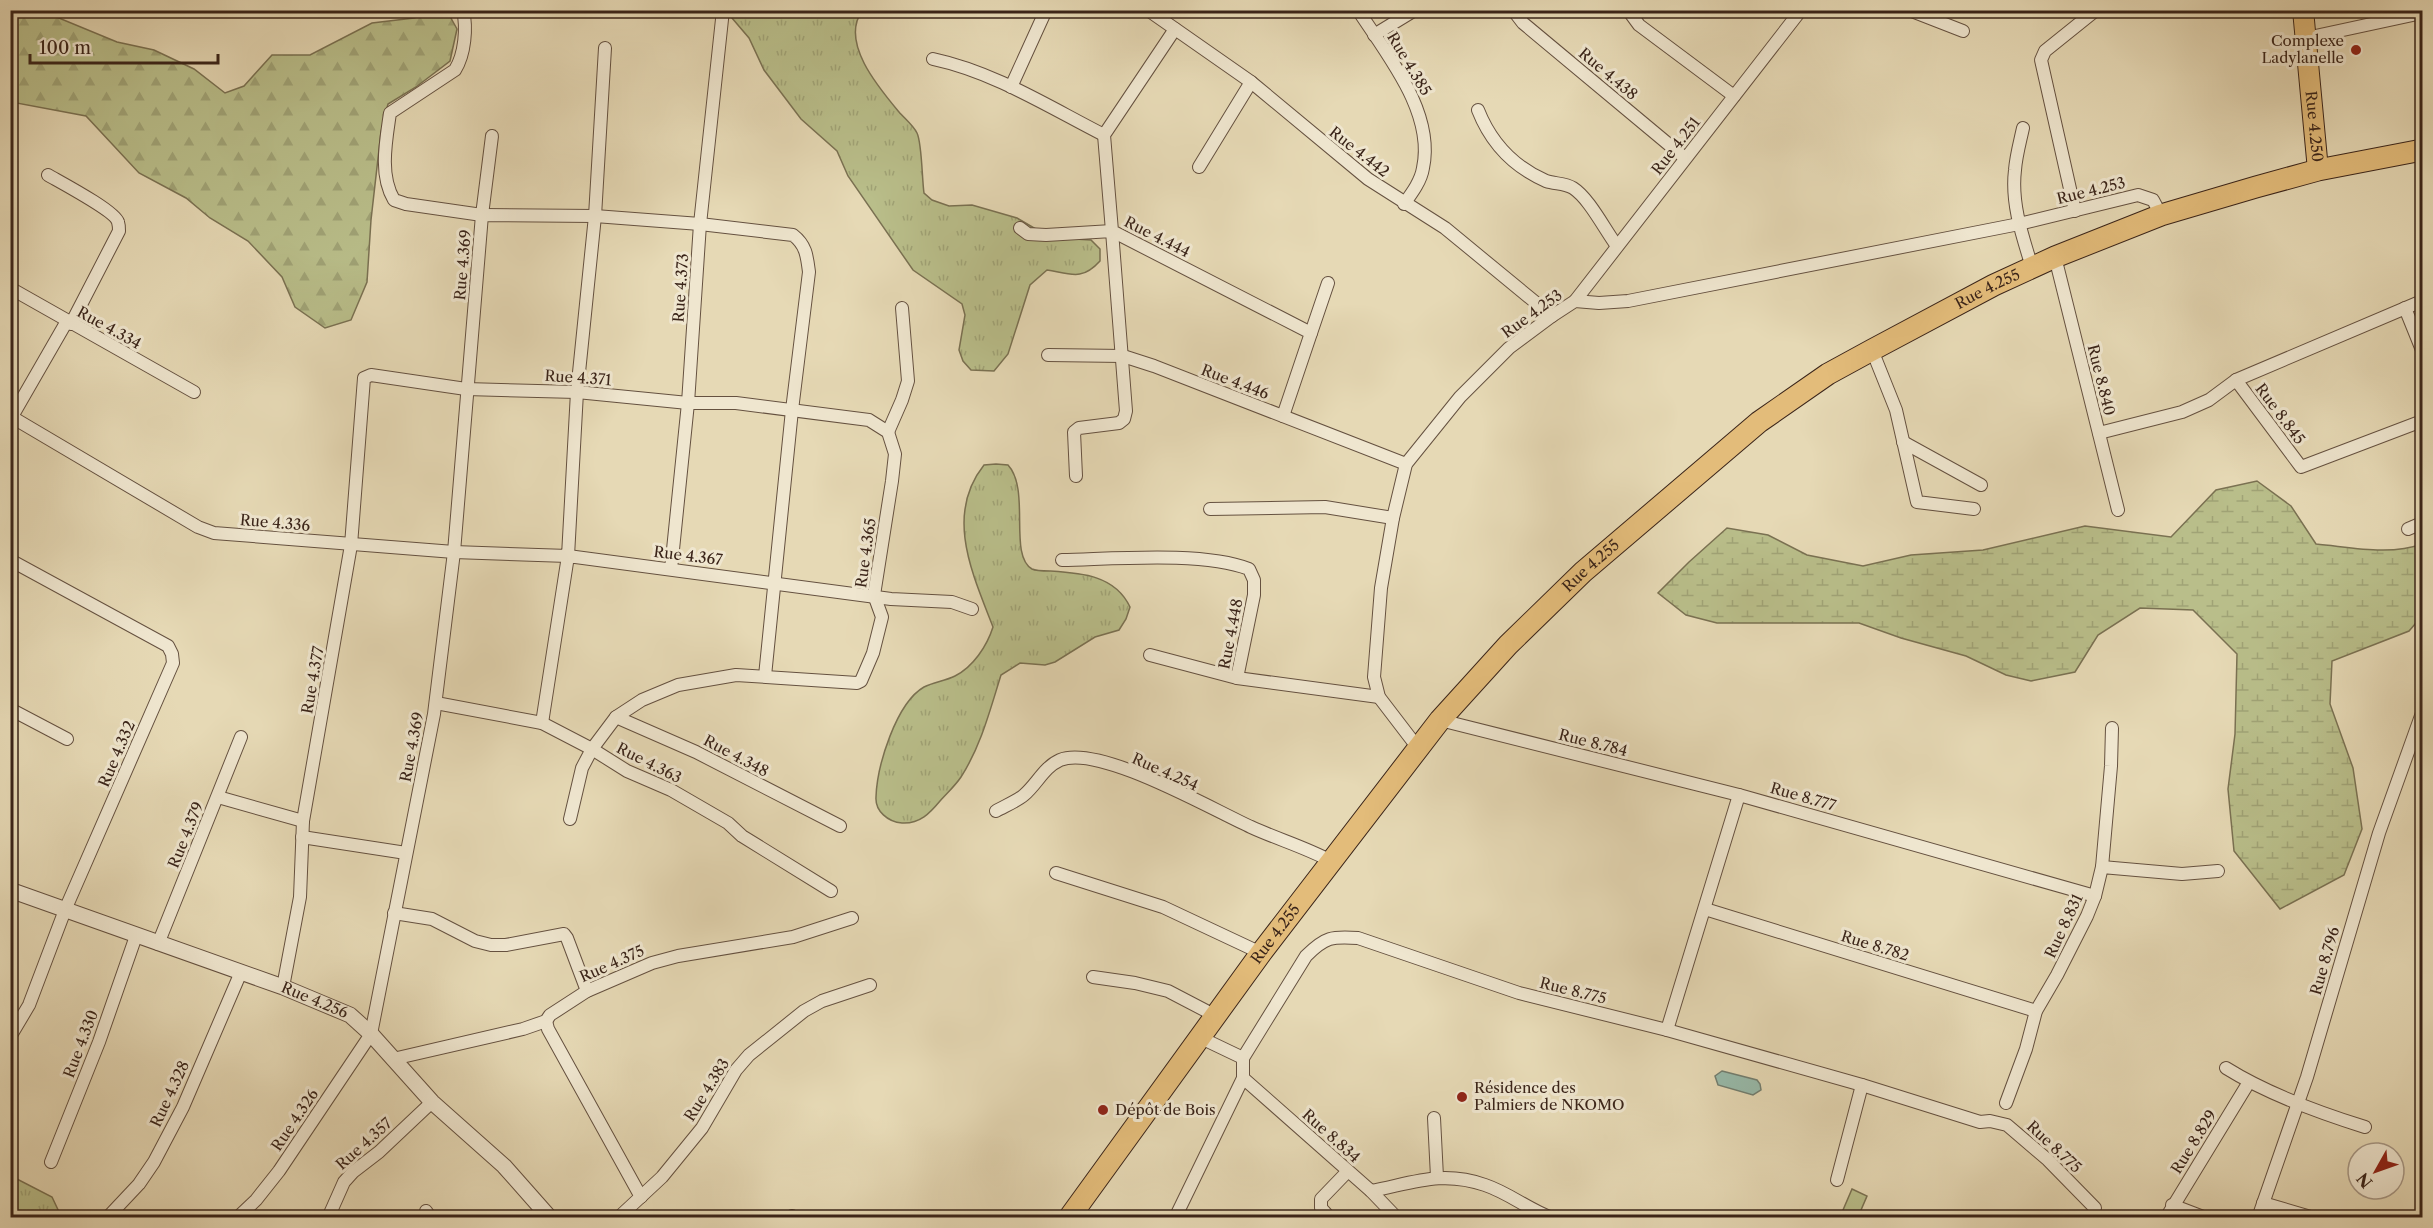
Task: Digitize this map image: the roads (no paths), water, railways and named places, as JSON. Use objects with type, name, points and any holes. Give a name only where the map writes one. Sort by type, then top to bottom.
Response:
[{"type":"highway","name":"Rue 4.255","points":[[1069,1218],[1260,953],[1440,720],[1508,645],[1583,572],[1759,422],[1828,374],[2055,257],[2161,216],[2318,170],[2422,150]]},
{"type":"main road","name":"Rue 4.250","points":[[2303,10],[2318,170]]},
{"type":"street","points":[[463,10],[465,19],[463,47],[460,62],[455,70],[390,113],[385,173],[387,188],[394,200],[482,215],[492,136]]},
{"type":"street","name":"Rue 4.373","points":[[671,569],[688,404],[700,224],[723,10]]},
{"type":"street","points":[[1011,87],[1046,10]]},
{"type":"street","name":"Rue 4.442","points":[[1148,10],[1251,82],[1368,179],[1445,228],[1552,316]]},
{"type":"street","name":"Rue 4.385","points":[[1358,10],[1421,115],[1425,144],[1423,169],[1416,187],[1404,204]]},
{"type":"street","points":[[1374,35],[1416,10]]},
{"type":"street","name":"Rue 4.438","points":[[1513,10],[1523,23],[1685,158]]},
{"type":"street","points":[[1628,10],[1639,25],[1734,96]]},
{"type":"street","name":"Rue 4.251","points":[[1575,301],[1801,10]]},
{"type":"street","points":[[1910,10],[1963,31]]},
{"type":"street","points":[[2076,211],[2041,60],[2045,51],[2096,10]]},
{"type":"street","points":[[2306,38],[2422,13]]},
{"type":"street","points":[[933,59],[963,65],[1104,135],[1175,29]]},
{"type":"street","points":[[543,723],[568,556],[577,392],[595,216],[605,48]]},
{"type":"street","points":[[1199,167],[1251,82]]},
{"type":"street","points":[[1478,110],[1484,127],[1512,160],[1539,177],[1572,187],[1582,195],[1617,246]]},
{"type":"street","points":[[2022,128],[2014,193],[2019,224],[2032,267]]},
{"type":"street","name":"Rue 4.444","points":[[1104,135],[1112,231],[1311,333]]},
{"type":"street","points":[[11,418],[69,323],[119,231],[118,221],[113,215],[48,175]]},
{"type":"street","name":"Rue 4.253","points":[[1418,748],[1379,697],[1374,677],[1381,588],[1393,518],[1406,464],[1460,396],[1509,348],[1552,316],[1575,301],[1599,303],[1628,301],[2019,224],[2138,195],[2153,200],[2161,216]]},
{"type":"street","name":"Rue 4.369","points":[[371,1034],[436,702],[454,552],[482,215],[595,216],[700,224],[793,235],[807,252],[809,272],[792,410],[765,676]]},
{"type":"street","points":[[1020,228],[1028,234],[1046,235],[1112,231],[1123,356],[1124,420],[1119,423],[1079,428],[1074,432],[1076,476]]},
{"type":"street","name":"Rue 8.840","points":[[2055,257],[2118,510]]},
{"type":"street","points":[[1283,416],[1328,283]]},
{"type":"street","name":"Rue 4.334","points":[[10,288],[194,392]]},
{"type":"street","name":"Rue 8.845","points":[[2422,301],[2236,380],[2301,467],[2422,421]]},
{"type":"street","points":[[792,410],[869,420],[888,432],[903,400],[908,381],[902,308]]},
{"type":"street","points":[[2405,308],[2422,350]]},
{"type":"street","points":[[1872,350],[1896,410],[1917,502],[1974,509]]},
{"type":"street","name":"Rue 4.446","points":[[1048,355],[1123,356],[1406,464]]},
{"type":"street","name":"Rue 4.371","points":[[364,378],[371,375],[466,389],[577,392],[688,404],[736,403],[792,410]]},
{"type":"street","name":"Rue 4.377","points":[[283,987],[300,897],[303,821],[351,545],[364,378]]},
{"type":"street","points":[[2099,433],[2182,412],[2209,400],[2236,380]]},
{"type":"street","name":"Rue 4.336","points":[[11,418],[198,527],[214,533],[454,552],[568,556]]},
{"type":"street","name":"Rue 4.365","points":[[570,819],[582,768],[592,749],[616,717],[642,700],[678,686],[736,675],[857,683],[861,681],[873,653],[882,617],[874,595],[895,454],[888,432]]},
{"type":"street","points":[[1903,442],[1981,485]]},
{"type":"street","points":[[1210,509],[1325,507],[1393,518]]},
{"type":"street","points":[[2408,529],[2422,523]]},
{"type":"street","name":"Rue 4.367","points":[[568,556],[909,601],[952,602],[972,609]]},
{"type":"street","name":"Rue 4.332","points":[[10,560],[168,646],[173,663],[65,910],[29,1005],[10,1036]]},
{"type":"street","name":"Rue 4.448","points":[[1062,560],[1207,560],[1249,569],[1254,580],[1254,602],[1237,678],[1379,697]]},
{"type":"street","points":[[1150,655],[1237,678]]},
{"type":"street","name":"Rue 4.363","points":[[436,702],[543,723],[627,771],[671,790],[728,823],[742,836],[831,891]]},
{"type":"street","points":[[10,709],[67,739]]},
{"type":"street","name":"Rue 8.796","points":[[2258,1218],[2299,1102],[2379,833],[2422,713]]},
{"type":"street","name":"Rue 4.348","points":[[616,717],[696,752],[840,826]]},
{"type":"street","name":"Rue 8.784","points":[[1440,720],[1739,795]]},
{"type":"street","name":"Rue 8.831","points":[[2006,1103],[2026,1049],[2036,1011],[2074,942],[2095,896],[2102,867],[2112,728]]},
{"type":"street","name":"Rue 4.379","points":[[158,944],[241,737]]},
{"type":"street","name":"Rue 4.254","points":[[996,811],[1024,795],[1046,769],[1059,760],[1074,757],[1086,758],[1134,772],[1330,861]]},
{"type":"street","points":[[1667,1030],[1706,909],[1739,795]]},
{"type":"street","name":"Rue 8.777","points":[[1739,795],[2095,896]]},
{"type":"street","points":[[218,797],[303,821]]},
{"type":"street","points":[[303,837],[406,853]]},
{"type":"street","points":[[2102,867],[2182,874],[2218,871]]},
{"type":"street","points":[[1056,873],[1163,907],[1260,953]]},
{"type":"street","name":"Rue 4.256","points":[[10,890],[283,987],[350,1015],[371,1034],[432,1102],[504,1166],[550,1218]]},
{"type":"street","name":"Rue 8.782","points":[[1706,909],[2036,1011]]},
{"type":"street","points":[[394,913],[432,919],[475,941],[491,945],[506,945],[564,934],[587,991]]},
{"type":"street","name":"Rue 4.375","points":[[393,1059],[523,1029],[546,1021],[550,1015],[587,991],[652,963],[689,954],[793,937],[852,918]]},
{"type":"street","name":"Rue 4.330","points":[[51,1162],[99,1042],[136,936]]},
{"type":"street","name":"Rue 8.775","points":[[1243,1058],[1306,956],[1318,944],[1333,936],[1358,938],[1519,993],[1667,1030],[1980,1122],[1990,1121],[2007,1125],[2048,1160],[2095,1208]]},
{"type":"street","name":"Rue 4.328","points":[[107,1218],[139,1184],[154,1162],[183,1107],[241,972]]},
{"type":"street","points":[[1093,976],[1135,982],[1168,991],[1214,1015]]},
{"type":"street","name":"Rue 4.383","points":[[618,1218],[662,1177],[702,1128],[736,1070],[749,1055],[804,1011],[822,1001],[870,985]]},
{"type":"street","points":[[546,1021],[548,1029],[641,1197]]},
{"type":"street","name":"Rue 4.326","points":[[237,1218],[256,1200],[279,1171],[371,1034]]},
{"type":"street","points":[[1175,1218],[1243,1078],[1243,1058],[1199,1037]]},
{"type":"street","points":[[2226,1068],[2249,1082],[2318,1112],[2366,1127]]},
{"type":"street","name":"Rue 8.834","points":[[1243,1078],[1371,1191],[1397,1218]]},
{"type":"street","name":"Rue 8.829","points":[[2166,1218],[2249,1082]]},
{"type":"street","points":[[1837,1180],[1862,1086]]},
{"type":"street","name":"Rue 4.357","points":[[328,1217],[344,1182],[353,1172],[379,1152],[432,1102]]},
{"type":"street","points":[[1434,1118],[1437,1177]]},
{"type":"street","points":[[1330,1218],[1321,1208],[1322,1199],[1348,1171]]},
{"type":"street","points":[[1371,1191],[1437,1177],[1487,1185],[1538,1213],[1552,1218]]},
{"type":"street","points":[[2263,1203],[2314,1218]]},
{"type":"street","points":[[2172,1205],[2206,1218]]},
{"type":"place","name":"Complexe Ladylanelle","points":[[2356,50]]},
{"type":"place","name":"Résidence des Palmiers de NKOMO","points":[[1462,1097]]},
{"type":"place","name":"Dépôt de Bois","points":[[1103,1110]]}]
